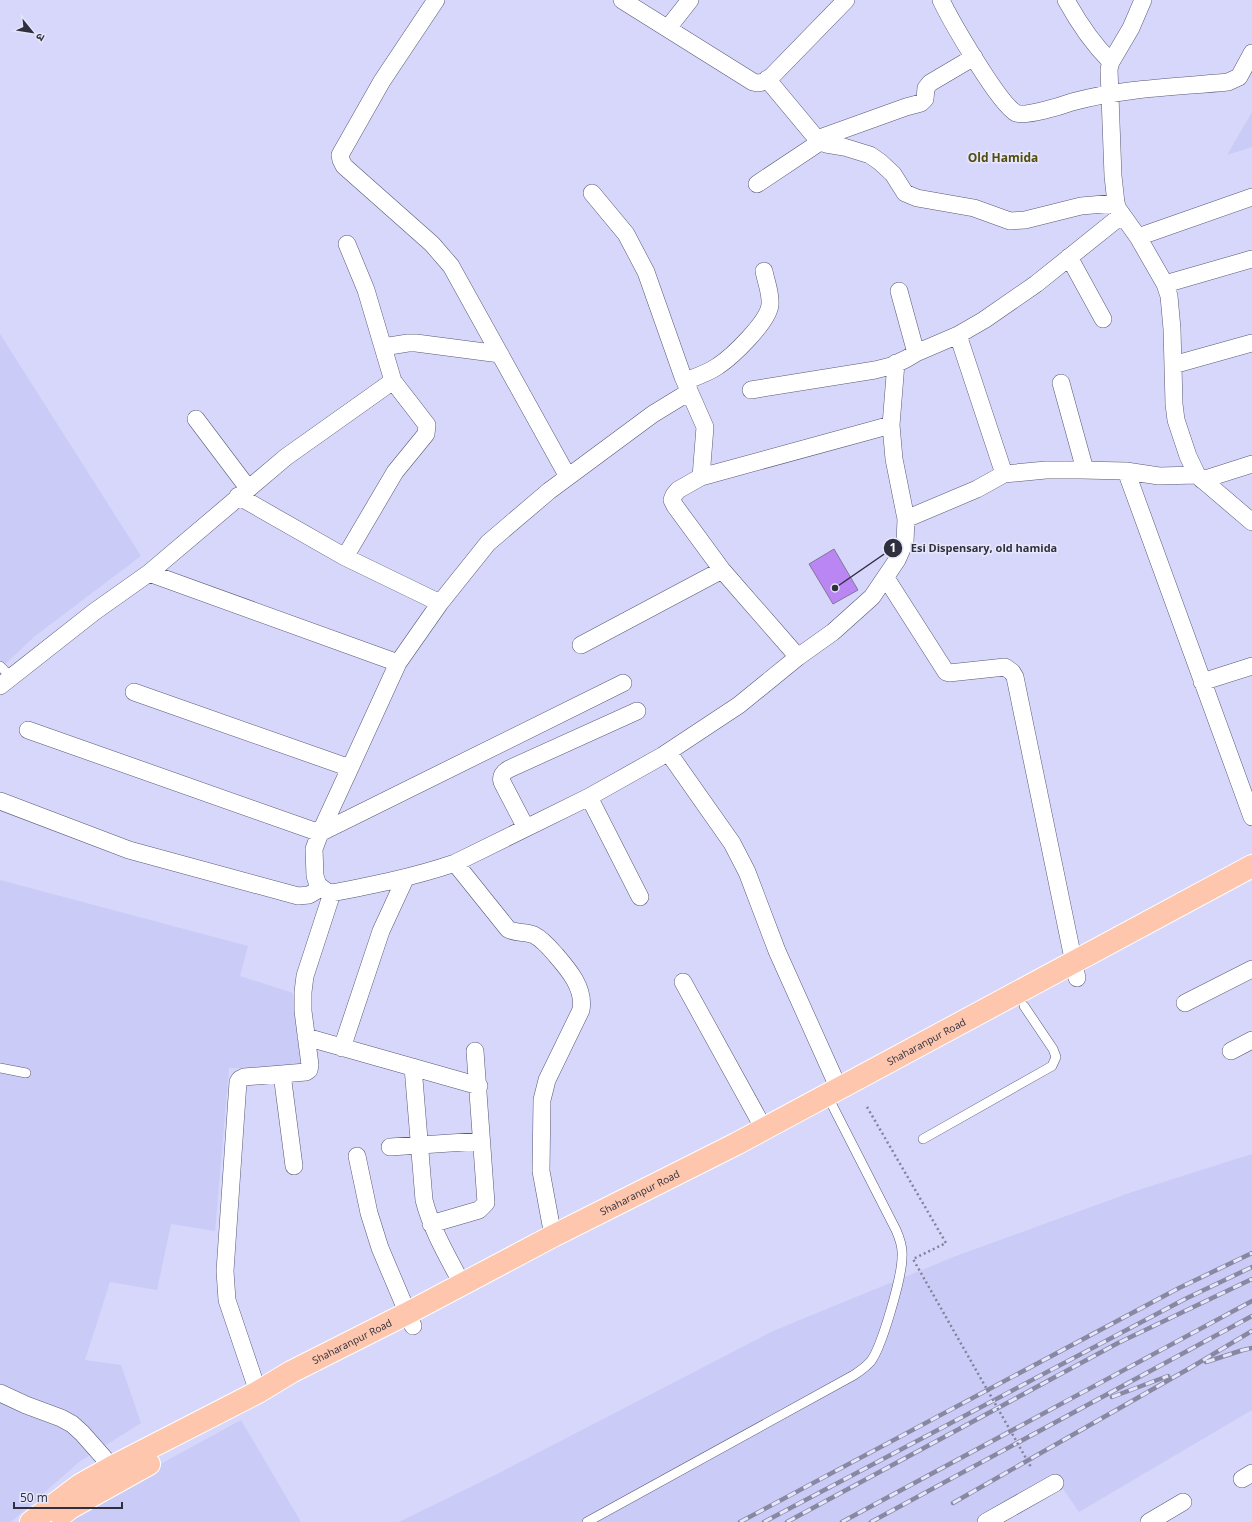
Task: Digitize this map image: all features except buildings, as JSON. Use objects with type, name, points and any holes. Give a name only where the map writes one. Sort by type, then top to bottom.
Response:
[{"type":"main road","name":"Shaharanpur Road","points":[[31,1522],[80,1485],[258,1392],[291,1372],[410,1320],[462,1284],[553,1236],[764,1129],[1024,1006],[1075,970],[1252,866]]},
{"type":"main road","name":"Shaharanpur Road","points":[[53,1522],[70,1508],[162,1456],[262,1406],[410,1320],[1075,970],[1252,882]]},
{"type":"street","points":[[436,0],[382,81],[340,155],[340,158],[344,166],[432,244],[451,266],[568,477]]},
{"type":"street","points":[[668,28],[690,0]]},
{"type":"street","points":[[629,2],[753,82],[763,82],[768,79],[846,0]]},
{"type":"street","points":[[941,0],[974,57],[1003,100],[1018,114],[1053,108],[1110,93],[1228,82],[1239,77],[1252,53]]},
{"type":"street","points":[[1066,0],[1073,13],[1099,50],[1111,62]]},
{"type":"street","points":[[1143,0],[1131,28],[1111,62],[1108,75],[1113,176],[1119,209],[1138,237],[1165,284],[1171,309],[1174,404],[1176,420],[1188,456],[1200,477],[1252,522]]},
{"type":"street","points":[[757,184],[818,140],[906,107],[921,103],[925,99],[926,88],[930,83],[974,57]]},
{"type":"street","points":[[768,79],[818,140],[830,145],[844,146],[870,155],[893,174],[908,196],[974,208],[1010,221],[1025,220],[1081,206],[1119,209]]},
{"type":"street","points":[[592,193],[626,234],[646,272],[687,386],[705,427],[701,477]]},
{"type":"street","points":[[1138,237],[1252,197]]},
{"type":"street","points":[[750,390],[875,370],[896,364],[916,353],[958,335],[984,320],[1036,284],[1069,257],[1119,209]]},
{"type":"street","points":[[345,557],[396,472],[427,432],[427,425],[393,381],[366,290],[347,244]]},
{"type":"street","points":[[1069,257],[1104,319]]},
{"type":"street","points":[[1165,284],[1252,259]]},
{"type":"street","points":[[326,890],[318,885],[314,876],[314,849],[320,833],[398,663],[440,603],[488,544],[549,491],[653,414],[687,386],[718,366],[739,348],[761,323],[770,306],[770,295],[764,271]]},
{"type":"street","points":[[899,291],[916,353]]},
{"type":"street","points":[[958,335],[1004,474]]},
{"type":"street","points":[[383,347],[416,343],[500,354]]},
{"type":"street","points":[[1173,365],[1252,343]]},
{"type":"street","points":[[0,801],[129,850],[298,896],[326,890],[405,878],[455,863],[589,797],[668,752],[739,705],[798,657],[833,632],[872,597],[897,560],[905,542],[906,519],[894,459],[891,425],[896,364]]},
{"type":"street","points":[[4,676],[149,573],[217,517],[243,492],[286,457],[393,381]]},
{"type":"street","points":[[1061,383],[1085,470]]},
{"type":"street","points":[[196,419],[243,492],[345,557],[440,603]]},
{"type":"street","points":[[798,657],[722,570],[675,506],[672,500],[674,495],[678,490],[701,477],[891,425]]},
{"type":"street","points":[[906,519],[977,489],[1004,474],[1046,470],[1085,470],[1126,471],[1159,476],[1200,477],[1252,464]]},
{"type":"street","points":[[1126,471],[1252,817]]},
{"type":"street","points":[[581,645],[722,570]]},
{"type":"street","points":[[149,573],[398,663]]},
{"type":"street","points":[[886,578],[946,672],[949,673],[1005,667],[1012,672],[1015,677],[1075,970]]},
{"type":"street","points":[[1202,682],[1252,666]]},
{"type":"street","points":[[28,730],[320,833],[623,683]]},
{"type":"street","points":[[134,692],[350,768]]},
{"type":"street","points":[[526,828],[502,782],[502,774],[509,769],[637,711]]},
{"type":"street","points":[[668,752],[732,843],[747,872],[833,1097]]},
{"type":"street","points":[[589,797],[640,897]]},
{"type":"street","points":[[455,863],[508,929],[515,932],[535,935],[548,946],[573,975],[579,993],[582,1005],[581,1010],[547,1080],[542,1100],[541,1171],[553,1236]]},
{"type":"street","points":[[342,1048],[381,931],[405,878]]},
{"type":"street","points":[[258,1392],[227,1300],[225,1278],[238,1082],[244,1077],[306,1072],[309,1070],[310,1065],[303,1011],[303,992],[305,976],[326,890]]},
{"type":"street","points":[[1185,1003],[1252,969]]},
{"type":"street","points":[[683,982],[764,1129]]},
{"type":"street","points":[[306,1037],[479,1086]]},
{"type":"street","points":[[1231,1051],[1252,1040]]},
{"type":"street","points":[[431,1224],[480,1210],[486,1205],[481,1141],[479,1086],[475,1051]]},
{"type":"street","points":[[413,1068],[424,1200],[431,1224],[462,1284]]},
{"type":"street","points":[[282,1074],[294,1166]]},
{"type":"street","points":[[390,1147],[481,1141]]},
{"type":"street","points":[[358,1156],[369,1213],[380,1248],[410,1320]]},
{"type":"street","points":[[0,1393],[72,1424],[112,1467]]},
{"type":"street","points":[[986,1522],[1055,1483]]},
{"type":"street","points":[[1149,1522],[1183,1502]]},
{"type":"lane","points":[[923,1139],[1052,1066],[1056,1057],[1053,1048],[1024,1006]]},
{"type":"lane","points":[[0,1068],[26,1073]]},
{"type":"lane","points":[[587,1522],[854,1375],[865,1368],[872,1360],[883,1334],[902,1269],[902,1244],[833,1097]]},
{"type":"path","points":[[867,1107],[946,1243],[913,1259],[1031,1467]]},
{"type":"shaded area","points":[[1252,112],[1252,147],[1227,155]]},
{"type":"shaded area","points":[[0,334],[141,556],[35,636],[0,669]]},
{"type":"shaded area","points":[[0,880],[248,946],[240,976],[293,993],[303,1067],[229,1068],[215,1231],[171,1224],[157,1290],[110,1282],[85,1360],[121,1365],[141,1423],[79,1462],[11,1522],[0,1522]]},
{"type":"shaded area","points":[[1252,1154],[1252,1410],[1079,1512],[1061,1486],[993,1522],[399,1522],[499,1473],[773,1331],[956,1256],[1132,1192]]},
{"type":"shaded area","points":[[241,1420],[301,1522],[67,1522],[76,1514],[166,1461]]},
{"type":"railway","points":[[740,1522],[1179,1288],[1252,1253]]},
{"type":"railway","points":[[764,1522],[1185,1299],[1252,1267]]},
{"type":"railway","points":[[787,1522],[1118,1343],[1252,1279]]},
{"type":"railway","points":[[842,1522],[1252,1301]]},
{"type":"railway","points":[[871,1522],[1252,1316]]},
{"type":"railway","points":[[953,1503],[1252,1331]]},
{"type":"railway","points":[[1206,1362],[1252,1348]]},
{"type":"railway","points":[[1112,1397],[1168,1376]]},
{"type":"place","name":"Esi Dispensary, old hamida","points":[[835,588]]},
{"type":"district","name":"Old Hamida","points":[[1003,158]]}]
